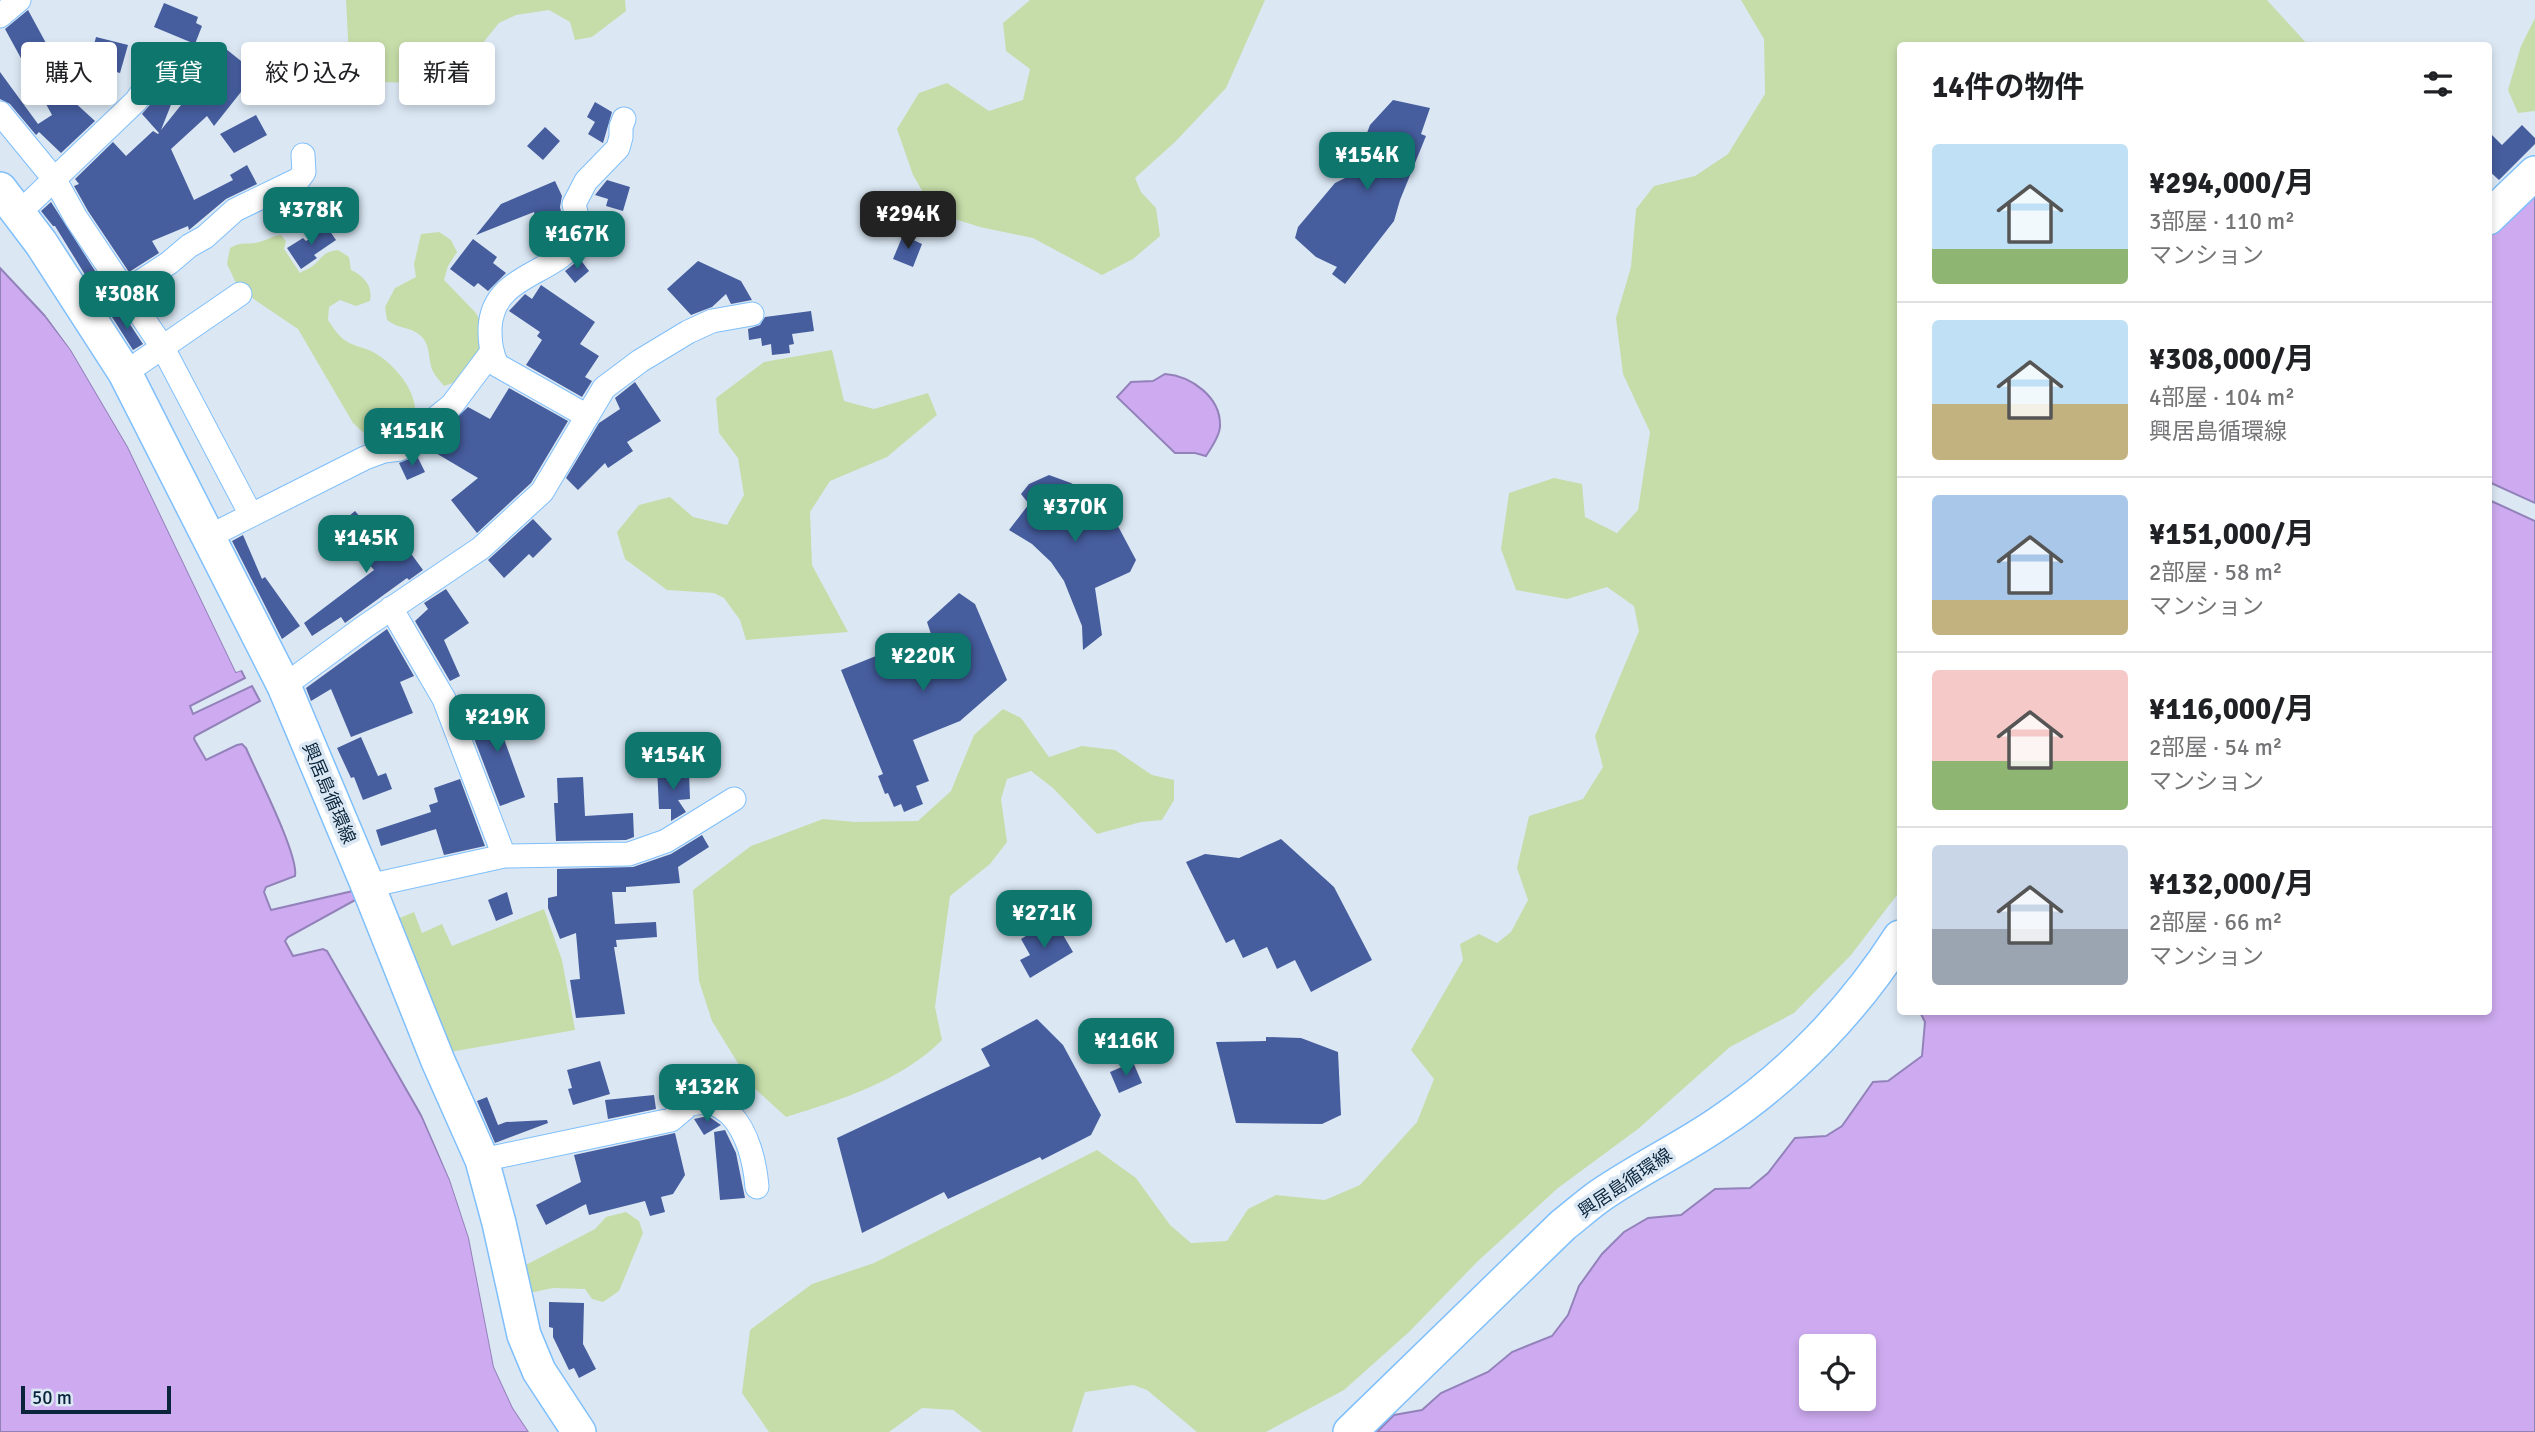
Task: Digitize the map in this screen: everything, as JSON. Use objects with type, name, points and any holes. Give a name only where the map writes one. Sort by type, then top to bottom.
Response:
[{"type":"main road","points":[[2492,214],[2535,173]]},
{"type":"main road","name":"興居島循環線","points":[[9,201],[41,243],[125,373],[284,685],[438,1061],[482,1160],[524,1335],[539,1371],[579,1432]]},
{"type":"main road","name":"興居島循環線","points":[[1350,1432],[1598,1196],[1718,1124],[1787,1069],[1830,1028],[1897,942]]},
{"type":"street","points":[[0,16],[19,0]]},
{"type":"street","points":[[9,201],[55,180],[132,105]]},
{"type":"street","points":[[0,113],[55,180],[76,219],[163,348],[251,515]]},
{"type":"street","points":[[587,416],[497,365],[491,353],[491,323],[493,309],[502,294],[519,280],[550,265],[575,246],[581,235],[574,204],[586,181],[618,148],[624,119]]},
{"type":"street","points":[[88,316],[169,263],[205,237],[235,210],[299,179],[304,172],[303,155]]},
{"type":"street","points":[[125,373],[240,294]]},
{"type":"street","points":[[284,685],[391,608],[481,548],[542,492],[604,388],[640,361],[688,332],[712,321],[752,314]]},
{"type":"street","points":[[208,537],[365,458],[400,449],[424,436],[436,418],[452,405],[491,353]]},
{"type":"street","points":[[391,608],[444,699],[505,856]]},
{"type":"street","points":[[368,886],[505,856],[629,854],[666,841],[734,799]]},
{"type":"street","points":[[482,1160],[671,1120],[691,1104],[711,1101],[730,1114],[744,1138],[753,1157],[757,1187]]},
{"type":"green space","points":[[346,0],[625,0],[626,11],[592,37],[575,40],[570,22],[549,10],[516,15],[499,23],[484,42],[399,42],[399,82],[385,82],[385,42],[348,42]]},
{"type":"green space","points":[[1030,0],[1265,0],[1226,88],[1175,142],[1135,178],[1141,192],[1156,208],[1160,236],[1133,259],[1102,275],[1033,238],[980,227],[935,213],[913,175],[897,129],[919,93],[947,83],[989,111],[1023,100],[1030,69],[1006,51],[1003,23]]},
{"type":"green space","points":[[1741,0],[2267,0],[2305,42],[1897,42],[1897,895],[1851,955],[1794,1013],[1730,1047],[1638,1129],[1558,1188],[1478,1261],[1409,1332],[1344,1390],[1266,1432],[1197,1432],[1147,1390],[1133,1385],[1085,1392],[1072,1432],[982,1432],[953,1410],[922,1408],[889,1432],[769,1432],[742,1393],[750,1330],[812,1284],[874,1263],[1097,1150],[1136,1178],[1170,1225],[1191,1243],[1227,1241],[1248,1209],[1276,1195],[1325,1200],[1360,1185],[1417,1122],[1434,1079],[1411,1050],[1463,960],[1460,944],[1479,934],[1497,943],[1511,932],[1528,900],[1517,868],[1529,816],[1583,799],[1603,767],[1595,736],[1639,631],[1634,606],[1607,587],[1567,599],[1516,590],[1501,549],[1509,493],[1554,478],[1582,484],[1585,517],[1617,533],[1638,510],[1650,432],[1623,374],[1616,318],[1631,267],[1636,209],[1654,186],[1695,176],[1728,154],[1765,94],[1764,39]]},
{"type":"green space","points":[[2535,18],[2535,111],[2518,113],[2508,90],[2521,46]]},
{"type":"green space","points":[[439,232],[451,240],[457,252],[448,266],[444,280],[481,321],[482,348],[456,382],[444,386],[432,368],[424,340],[417,333],[387,320],[385,307],[395,288],[416,277],[414,264],[421,234]]},
{"type":"green space","points":[[281,235],[286,241],[284,249],[300,273],[326,254],[338,250],[349,257],[351,270],[366,282],[370,301],[356,306],[340,300],[329,307],[328,320],[343,339],[381,357],[400,375],[413,397],[415,409],[409,431],[366,435],[353,423],[298,329],[255,300],[236,283],[227,264],[230,248]]},
{"type":"green space","points":[[832,350],[844,401],[874,409],[928,393],[937,415],[887,457],[830,481],[810,512],[812,565],[848,632],[746,640],[740,620],[724,598],[714,593],[667,590],[625,559],[617,532],[639,505],[670,497],[693,517],[727,525],[744,495],[738,458],[719,433],[716,398],[764,362]]},
{"type":"green space","points":[[1003,709],[1021,718],[1049,757],[1082,746],[1115,750],[1152,775],[1174,780],[1174,800],[1162,820],[1141,822],[1097,834],[1053,788],[1031,771],[1007,779],[1001,799],[1007,842],[990,864],[950,896],[935,1007],[942,1040],[908,1067],[869,1088],[786,1117],[752,1086],[712,1021],[699,981],[693,890],[751,846],[823,819],[855,822],[918,821],[951,791],[974,735]]},
{"type":"green space","points":[[544,909],[562,960],[575,1030],[444,1053],[390,922],[414,912],[422,933],[442,924],[452,946]]},
{"type":"green space","points":[[626,1212],[639,1221],[643,1233],[619,1291],[603,1302],[592,1299],[585,1289],[553,1288],[525,1294],[518,1269],[595,1229],[606,1217]]},
{"type":"shaded area","points":[[2535,185],[2535,503],[2492,483],[2492,232]]},
{"type":"shaded area","points":[[0,268],[45,316],[71,350],[128,447],[236,672],[241,670],[245,678],[190,706],[193,714],[252,686],[260,701],[195,736],[194,739],[206,760],[242,744],[267,794],[284,833],[295,876],[266,887],[264,892],[271,910],[353,891],[357,899],[285,941],[293,956],[323,949],[327,951],[422,1117],[450,1180],[469,1238],[494,1367],[513,1408],[529,1432],[0,1432]]},
{"type":"shaded area","points":[[1165,374],[1194,384],[1210,397],[1215,406],[1220,430],[1206,456],[1175,453],[1117,397],[1131,382],[1153,381]]},
{"type":"shaded area","points":[[2492,501],[2535,521],[2535,1432],[1377,1432],[1394,1415],[1422,1410],[1441,1393],[1488,1372],[1512,1352],[1552,1336],[1568,1315],[1579,1286],[1602,1254],[1624,1232],[1648,1218],[1681,1215],[1715,1189],[1750,1188],[1768,1173],[1795,1138],[1826,1136],[1842,1126],[1873,1082],[1888,1081],[1922,1056],[1925,1022],[1922,1015],[2492,1015]]},
{"type":"pier","points":[[33,298],[74,348],[131,446],[238,668],[245,669],[236,672],[128,447],[71,350]]},
{"type":"pier","points":[[413,1094],[454,1178],[473,1237],[497,1366],[532,1432],[529,1432],[513,1408],[494,1367],[469,1238],[450,1180]]},
{"type":"building","points":[[164,3],[198,17],[196,23],[202,26],[196,42],[154,27]]},
{"type":"building","points":[[28,10],[45,42],[21,42],[21,58],[5,29]]},
{"type":"building","points":[[96,37],[116,42],[95,42]]},
{"type":"building","points":[[117,42],[128,45],[120,73],[117,72]]},
{"type":"building","points":[[227,50],[241,61],[241,92],[214,126],[207,116],[171,149],[194,200],[233,180],[230,175],[247,165],[257,184],[226,199],[189,230],[188,226],[152,241],[159,253],[129,272],[88,211],[74,186],[79,184],[75,179],[113,142],[126,156],[153,131],[158,134],[142,114],[150,105],[171,105],[161,130],[181,105],[227,105]]},
{"type":"building","points":[[0,72],[21,101],[21,105],[24,105],[38,124],[52,115],[47,105],[78,105],[95,121],[61,153],[39,132],[36,135],[10,104],[0,99]]},
{"type":"building","points":[[1393,100],[1430,108],[1421,134],[1426,136],[1394,221],[1345,284],[1332,274],[1337,267],[1316,257],[1295,238],[1298,227],[1335,183],[1351,175],[1370,125]]},
{"type":"building","points":[[595,102],[612,112],[603,143],[588,134],[595,122],[587,117]]},
{"type":"building","points":[[256,115],[267,135],[234,153],[220,134]]},
{"type":"building","points":[[2522,125],[2535,138],[2535,144],[2499,180],[2492,174],[2492,135],[2502,145]]},
{"type":"building","points":[[545,127],[560,141],[543,160],[527,146]]},
{"type":"building","points":[[607,180],[630,187],[623,211],[606,206],[608,199],[595,195]]},
{"type":"building","points":[[555,181],[562,196],[560,207],[566,232],[560,239],[541,241],[534,212],[476,235],[501,204]]},
{"type":"building","points":[[51,202],[106,288],[97,294],[55,226],[41,211]]},
{"type":"building","points":[[327,227],[336,240],[314,255],[317,258],[301,269],[287,248],[303,238],[306,241]]},
{"type":"building","points":[[903,235],[922,244],[913,267],[893,259]]},
{"type":"building","points":[[473,239],[497,257],[493,263],[506,273],[488,291],[478,283],[474,287],[450,269]]},
{"type":"building","points":[[580,259],[589,271],[575,283],[565,271]]},
{"type":"building","points":[[698,261],[741,281],[752,300],[731,304],[726,294],[712,307],[691,315],[667,289]]},
{"type":"building","points":[[541,285],[595,322],[580,344],[599,356],[585,377],[592,381],[582,397],[526,365],[542,340],[537,336],[540,332],[509,311],[525,294],[532,299]]},
{"type":"building","points":[[121,311],[143,344],[133,350],[112,317]]},
{"type":"building","points":[[811,311],[814,331],[792,334],[794,344],[789,345],[790,353],[772,355],[771,344],[762,346],[761,338],[749,340],[748,329],[760,325],[765,317]]},
{"type":"building","points":[[635,382],[661,421],[627,442],[633,451],[608,468],[605,463],[578,490],[566,478],[599,423],[620,409],[615,398]]},
{"type":"building","points":[[509,388],[568,421],[531,483],[477,533],[451,500],[478,478],[429,449],[468,407],[490,419]]},
{"type":"building","points":[[417,456],[425,472],[407,480],[399,463]]},
{"type":"building","points":[[1049,475],[1071,483],[1091,495],[1119,528],[1136,560],[1130,572],[1095,588],[1102,635],[1083,650],[1082,626],[1064,581],[1051,562],[1032,544],[1009,530],[1029,504],[1021,494],[1029,484]]},
{"type":"building","points":[[355,511],[391,554],[404,544],[423,570],[409,580],[407,578],[345,623],[341,617],[312,636],[304,623],[374,570],[336,527]]},
{"type":"building","points":[[533,519],[552,539],[533,558],[529,554],[504,578],[488,560]]},
{"type":"building","points":[[243,535],[262,579],[265,577],[300,626],[282,639],[232,541]]},
{"type":"building","points":[[446,589],[469,623],[444,640],[460,676],[450,681],[415,621],[428,609],[424,603]]},
{"type":"building","points":[[959,593],[975,604],[1007,680],[960,721],[913,740],[929,781],[916,786],[923,804],[904,812],[901,804],[894,807],[888,793],[885,794],[878,776],[883,774],[841,670],[931,634],[927,622]]},
{"type":"building","points":[[387,629],[414,676],[400,682],[413,713],[351,737],[331,689],[311,701],[306,688]]},
{"type":"building","points":[[502,706],[514,734],[504,739],[525,797],[500,806],[467,720]]},
{"type":"building","points":[[361,737],[378,776],[386,773],[392,789],[363,800],[354,777],[351,778],[337,748]]},
{"type":"building","points":[[657,767],[661,774],[689,772],[690,799],[678,800],[686,812],[671,821],[671,809],[659,809]]},
{"type":"building","points":[[583,777],[585,816],[633,813],[634,837],[626,840],[556,841],[554,803],[558,803],[557,778]]},
{"type":"building","points":[[460,779],[485,846],[444,855],[436,829],[381,846],[376,830],[431,812],[429,805],[438,802],[434,788]]},
{"type":"building","points":[[702,835],[709,847],[678,867],[680,883],[626,887],[626,892],[612,892],[615,924],[656,922],[657,937],[616,940],[617,947],[614,947],[625,1014],[576,1018],[570,980],[580,979],[576,933],[560,939],[548,908],[548,898],[557,896],[557,869],[633,867],[671,854]]},
{"type":"building","points":[[1281,839],[1334,887],[1372,960],[1311,992],[1295,960],[1277,969],[1267,947],[1243,958],[1234,939],[1226,943],[1186,862],[1205,854],[1239,858]]},
{"type":"building","points":[[507,892],[513,914],[496,921],[488,900]]},
{"type":"building","points":[[1042,926],[1048,935],[1059,928],[1073,952],[1030,978],[1020,960],[1030,955],[1021,939]]},
{"type":"building","points":[[1037,1019],[1063,1045],[1101,1115],[1091,1135],[1042,1160],[1040,1157],[948,1199],[944,1192],[862,1233],[837,1138],[990,1066],[981,1049]]},
{"type":"building","points":[[1266,1037],[1301,1038],[1338,1052],[1341,1115],[1322,1124],[1236,1123],[1216,1042],[1266,1041]]},
{"type":"building","points":[[600,1061],[610,1094],[573,1105],[568,1089],[572,1088],[567,1070]]},
{"type":"building","points":[[1133,1062],[1142,1083],[1119,1093],[1110,1072]]},
{"type":"building","points":[[654,1095],[656,1109],[608,1119],[605,1100]]},
{"type":"building","points":[[487,1097],[498,1125],[506,1122],[547,1120],[548,1123],[495,1143],[477,1101]]},
{"type":"building","points":[[708,1116],[721,1125],[704,1135],[694,1119]]},
{"type":"building","points":[[725,1130],[736,1153],[745,1198],[720,1200],[714,1132]]},
{"type":"building","points":[[675,1133],[685,1175],[673,1194],[661,1197],[665,1212],[650,1216],[645,1201],[589,1215],[586,1204],[546,1225],[536,1205],[581,1182],[574,1155]]},
{"type":"building","points":[[549,1302],[584,1303],[583,1344],[596,1369],[579,1378],[574,1368],[569,1370],[553,1337],[553,1328],[549,1327]]}]
